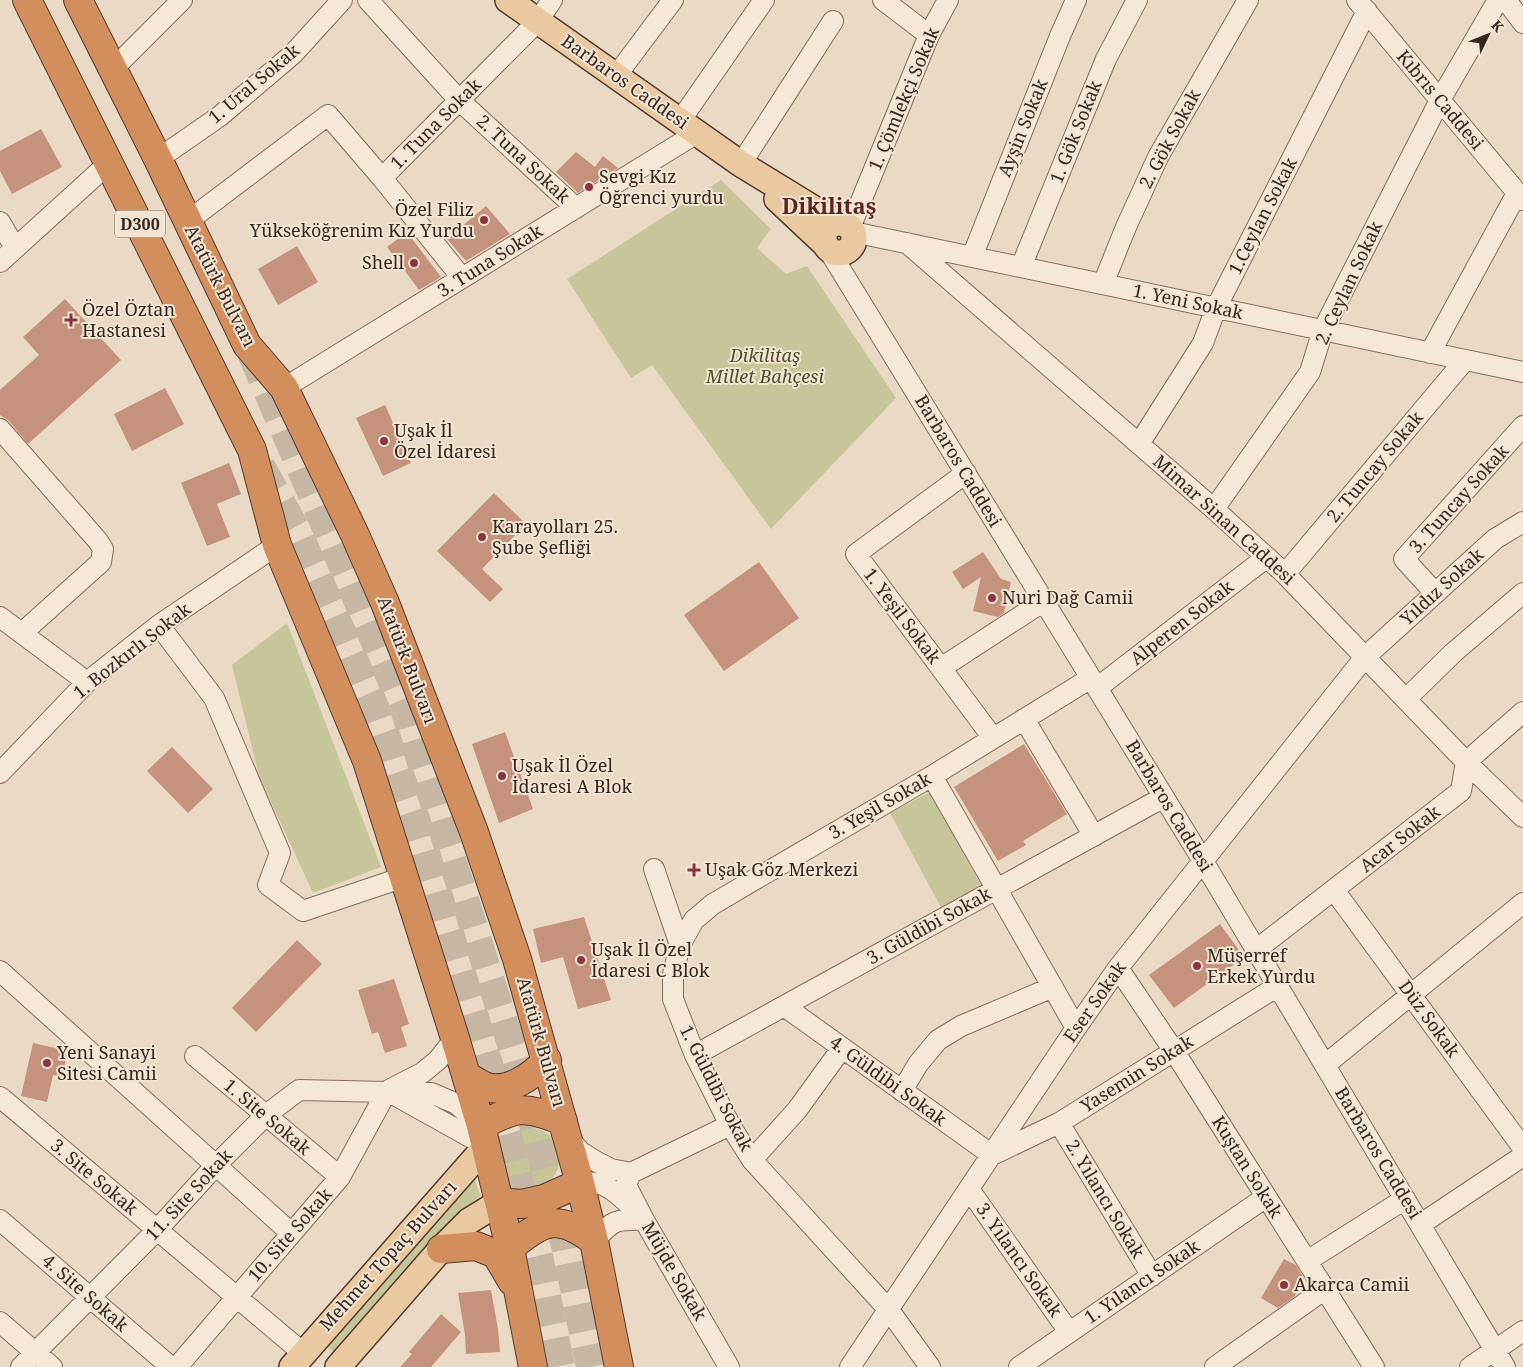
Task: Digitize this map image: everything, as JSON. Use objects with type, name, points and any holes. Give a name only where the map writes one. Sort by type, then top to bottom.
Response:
[{"type":"highway","name":"D300","points":[[27,0],[252,450],[278,545]]},
{"type":"highway","name":"Atatürk Bulvarı","points":[[78,0],[158,159],[247,345],[284,388],[355,535],[385,603],[474,832],[517,959],[547,1060],[580,1183],[619,1367]]},
{"type":"highway","points":[[278,545],[367,761],[467,1076],[500,1202],[520,1294],[533,1367]]},
{"type":"highway","points":[[467,1076],[486,1087],[513,1086],[528,1078],[547,1060]]},
{"type":"highway","points":[[483,1136],[500,1116],[520,1110],[542,1113],[566,1130]]},
{"type":"highway","points":[[500,1202],[522,1204],[536,1201],[580,1183]]},
{"type":"highway","points":[[510,1248],[526,1234],[538,1227],[551,1223],[564,1224],[579,1230],[594,1242]]},
{"type":"highway","points":[[441,1249],[476,1246],[496,1254],[520,1294]]},
{"type":"main road","name":"Barbaros Caddesi","points":[[508,0],[839,235]]},
{"type":"main road","name":"Mehmet Topaç Bulvarı","points":[[305,1362],[483,1136]]},
{"type":"main road","name":"Mehmet Topaç Bulvarı","points":[[338,1367],[441,1249],[469,1221],[500,1202]]},
{"type":"street","points":[[113,69],[182,0]]},
{"type":"street","name":"1. Ural Sokak","points":[[158,159],[220,116],[293,54],[342,0]]},
{"type":"street","name":"2. Tuna Sokak","points":[[368,0],[459,100],[576,208]]},
{"type":"street","name":"1. Tuna Sokak","points":[[462,278],[382,178],[538,21],[552,0]]},
{"type":"street","points":[[616,76],[673,0]]},
{"type":"street","points":[[688,127],[764,0]]},
{"type":"street","points":[[884,0],[929,35]]},
{"type":"street","name":"1. Çömlekçi Sokak","points":[[839,235],[929,35],[948,0]]},
{"type":"street","name":"Ayşin Sokak","points":[[972,256],[1076,0]]},
{"type":"street","name":"1. Gök Sokak","points":[[1021,267],[1106,59],[1137,0]]},
{"type":"street","name":"2. Gök Sokak","points":[[1103,284],[1126,227],[1158,157],[1248,0]]},
{"type":"street","name":"2. Ceylan Sokak","points":[[1214,509],[1310,372],[1323,330],[1440,100],[1498,0]]},
{"type":"street","points":[[1506,0],[1523,23]]},
{"type":"street","name":"Kıbrıs Caddesi","points":[[1362,6],[1520,196]]},
{"type":"street","name":"1.Ceylan Sokak","points":[[1139,444],[1203,343],[1216,308],[1362,6]]},
{"type":"street","points":[[741,164],[833,21]]},
{"type":"street","points":[[188,221],[328,115],[382,178]]},
{"type":"street","name":"3. Tuna Sokak","points":[[284,388],[576,208],[688,127]]},
{"type":"street","points":[[0,262],[109,163]]},
{"type":"street","points":[[1430,352],[1520,196]]},
{"type":"street","points":[[0,222],[15,248]]},
{"type":"street","name":"1. Yeni Sokak","points":[[839,235],[906,243],[972,256],[1523,372]]},
{"type":"street","name":"Barbaros Caddesi","points":[[839,235],[966,473],[1203,861],[1500,1359]]},
{"type":"street","name":"Mimar Sinan Caddesi","points":[[906,243],[1267,557],[1466,762],[1523,816]]},
{"type":"street","name":"2. Tuncay Sokak","points":[[1285,574],[1465,360]]},
{"type":"street","name":"3. Tuncay Sokak","points":[[1435,592],[1404,560],[1523,426]]},
{"type":"street","points":[[0,429],[103,549],[101,562],[22,633]]},
{"type":"street","name":"1. Yeşil Sokak","points":[[966,473],[856,554],[993,738]]},
{"type":"street","name":"Yıldız Sokak","points":[[1365,657],[1495,539],[1523,522]]},
{"type":"street","name":"1. Bozkırlı Sokak","points":[[2,768],[86,682],[159,625],[278,545]]},
{"type":"street","name":"Alperen Sokak","points":[[1094,683],[1267,557]]},
{"type":"street","points":[[1406,699],[1453,653],[1523,593]]},
{"type":"street","points":[[942,668],[1044,601]]},
{"type":"street","points":[[0,617],[86,682]]},
{"type":"street","points":[[159,625],[214,698],[280,853],[268,885],[303,911],[404,877]]},
{"type":"street","name":"Eser Sokak","points":[[850,1367],[1118,968],[1365,657]]},
{"type":"street","name":"3. Yeşil Sokak","points":[[680,945],[694,920],[713,904],[932,776],[1024,719],[1094,683]]},
{"type":"street","points":[[1466,762],[1523,712]]},
{"type":"street","points":[[1024,719],[1094,836]]},
{"type":"street","name":"Acar Sokak","points":[[1256,950],[1461,791],[1466,762]]},
{"type":"street","points":[[932,776],[1076,1028]]},
{"type":"street","name":"3. Güldibi Sokak","points":[[695,1055],[1164,797]]},
{"type":"street","points":[[654,869],[680,945]]},
{"type":"street","name":"Düz Sokak","points":[[1334,890],[1523,1148]]},
{"type":"street","points":[[1325,1065],[1523,903]]},
{"type":"street","name":"1. Güldibi Sokak","points":[[680,945],[673,974],[673,999],[695,1055],[730,1125],[752,1160],[889,1310],[930,1367]]},
{"type":"street","name":"Kuştan Sokak","points":[[1118,968],[1174,1051],[1374,1367]]},
{"type":"street","points":[[0,971],[291,1233]]},
{"type":"street","name":"Yasemin Sokak","points":[[992,1155],[1059,1123],[1278,986]]},
{"type":"street","points":[[902,1091],[918,1064],[938,1040],[961,1026],[1053,987]]},
{"type":"street","name":"4. Güldibi Sokak","points":[[784,1006],[992,1155]]},
{"type":"street","points":[[387,1091],[422,1073],[438,1060],[455,1038]]},
{"type":"street","points":[[752,1160],[797,1110],[842,1048]]},
{"type":"street","name":"1. Site Sokak","points":[[195,1056],[340,1177]]},
{"type":"street","name":"11. Site Sokak","points":[[20,1367],[157,1230],[216,1165],[266,1115],[300,1090],[431,1093],[457,1104],[483,1136]]},
{"type":"street","name":"10. Site Sokak","points":[[177,1367],[340,1177],[387,1091]]},
{"type":"street","name":"3. Site Sokak","points":[[0,1097],[237,1297],[305,1362]]},
{"type":"street","name":"2. Yılancı Sokak","points":[[1059,1123],[1152,1276]]},
{"type":"street","points":[[566,1130],[581,1152],[611,1169],[631,1173],[730,1125]]},
{"type":"street","points":[[1421,1224],[1523,1156]]},
{"type":"street","name":"Müjde Sokak","points":[[631,1173],[626,1186],[729,1367]]},
{"type":"street","points":[[580,1183],[591,1181],[612,1189],[644,1220]]},
{"type":"street","name":"3. Yılancı Sokak","points":[[969,1189],[1070,1332]]},
{"type":"street","name":"1. Yılancı Sokak","points":[[1019,1367],[1266,1197]]},
{"type":"street","points":[[1307,1261],[1405,1199]]},
{"type":"street","name":"4. Site Sokak","points":[[0,1220],[171,1367]]},
{"type":"street","points":[[594,1242],[606,1228],[618,1220],[644,1220]]},
{"type":"street","points":[[1215,1367],[1325,1290]]},
{"type":"street","points":[[0,1322],[52,1367]]},
{"type":"street","points":[[1470,1367],[1500,1359],[1523,1331]]},
{"type":"green space","name":"Dikilitaş Millet Bahçesi","points":[[721,180],[771,229],[757,248],[786,274],[807,266],[896,398],[771,529],[652,365],[631,378],[567,279]]},
{"type":"green space","points":[[287,623],[381,867],[313,893],[259,776],[232,665]]},
{"type":"green space","points":[[930,792],[984,891],[944,913],[890,813]]},
{"type":"green space","points":[[530,1128],[547,1133],[555,1141],[560,1158],[555,1175],[547,1183],[530,1188],[513,1183],[505,1175],[500,1158],[505,1141],[513,1133]]},
{"type":"green space","points":[[473,1176],[483,1202],[336,1354],[326,1346]]},
{"type":"building","points":[[41,129],[62,167],[12,194],[0,171],[0,151]]},
{"type":"building","name":"Sevgi Kız Öğrenci yurdu","points":[[576,152],[595,167],[603,156],[618,168],[578,193],[556,172]]},
{"type":"building","name":"Özel Filiz Yükseköğrenim Kız Yurdu","points":[[486,206],[510,234],[466,261],[447,239]]},
{"type":"building","name":"Shell","points":[[407,232],[441,277],[419,290],[387,247]]},
{"type":"building","points":[[297,246],[318,282],[278,305],[258,269]]},
{"type":"building","points":[[65,299],[121,360],[28,444],[9,421],[0,415],[0,390],[39,355],[23,337]]},
{"type":"building","points":[[165,388],[184,424],[132,451],[114,414]]},
{"type":"building","name":"Uşak İl Özel İdaresi","points":[[385,405],[411,463],[383,476],[356,418]]},
{"type":"building","points":[[229,463],[241,494],[217,504],[230,537],[207,546],[181,483]]},
{"type":"building","name":"Karayolları 25. Şube Şefliği","points":[[494,493],[526,524],[482,569],[503,589],[490,602],[437,551]]},
{"type":"building","points":[[983,552],[1001,579],[1011,582],[1004,613],[998,617],[973,611],[981,577],[963,589],[952,572]]},
{"type":"building","points":[[759,562],[799,618],[724,671],[684,615]]},
{"type":"building","name":"Uşak İl Özel İdaresi A Blok","points":[[505,732],[533,809],[499,823],[472,744]]},
{"type":"building","points":[[1024,744],[1067,814],[1023,841],[1026,845],[998,861],[954,787]]},
{"type":"building","points":[[172,747],[213,789],[188,813],[147,771]]},
{"type":"building","name":"Uşak İl Özel İdaresi C Blok","points":[[584,917],[611,1000],[578,1009],[563,957],[541,963],[533,929]]},
{"type":"building","name":"Müşerref Erkek Yurdu","points":[[1220,924],[1244,957],[1174,1008],[1149,975]]},
{"type":"building","points":[[297,940],[322,964],[256,1032],[232,1008]]},
{"type":"building","points":[[394,979],[409,1024],[401,1027],[407,1046],[385,1053],[378,1032],[372,1034],[358,990]]},
{"type":"building","name":"Yeni Sanayi Sitesi Camii","points":[[33,1043],[68,1051],[62,1077],[53,1075],[47,1102],[21,1096]]},
{"type":"building","name":"Akarca Camii","points":[[1284,1259],[1296,1265],[1304,1279],[1294,1297],[1278,1308],[1261,1298]]},
{"type":"building","points":[[491,1290],[500,1352],[466,1354],[458,1293]]},
{"type":"building","points":[[441,1314],[461,1332],[431,1367],[400,1367],[412,1354],[409,1352]]},
{"type":"tunnel","points":[[251,353],[405,712],[517,1063],[566,1249],[590,1367]]},
{"type":"tunnel","points":[[261,466],[300,536],[379,716],[416,819],[491,1071],[539,1256],[561,1367]]},
{"type":"place","name":"Sevgi Kız Öğrenci yurdu","points":[[589,187]]},
{"type":"place","name":"Özel Filiz Yükseköğrenim Kız Yurdu","points":[[484,220]]},
{"type":"place","name":"Shell","points":[[414,263]]},
{"type":"place","name":"Özel Öztan Hastanesi","points":[[71,320]]},
{"type":"place","name":"Uşak İl Özel İdaresi","points":[[384,441]]},
{"type":"place","name":"Karayolları 25. Şube Şefliği","points":[[482,537]]},
{"type":"place","name":"Nuri Dağ Camii","points":[[992,598]]},
{"type":"place","name":"Uşak İl Özel İdaresi A Blok","points":[[502,776]]},
{"type":"place","name":"Uşak Göz Merkezi","points":[[694,870]]},
{"type":"place","name":"Uşak İl Özel İdaresi C Blok","points":[[581,960]]},
{"type":"place","name":"Müşerref Erkek Yurdu","points":[[1197,966]]},
{"type":"place","name":"Yeni Sanayi Sitesi Camii","points":[[47,1063]]},
{"type":"place","name":"Akarca Camii","points":[[1284,1285]]},
{"type":"district","name":"Dikilitaş","points":[[829,206]]}]
